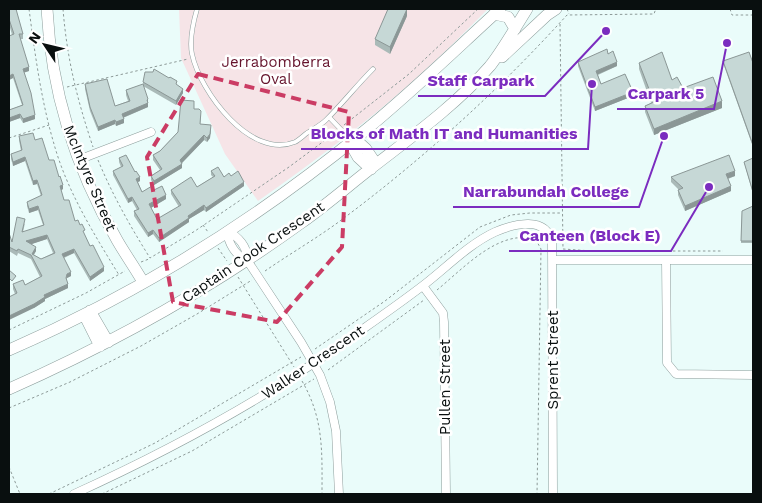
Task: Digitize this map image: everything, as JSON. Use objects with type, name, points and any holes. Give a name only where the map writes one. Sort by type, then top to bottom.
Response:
[{"type":"main road","name":"McIntyre Street","points":[[47,9],[51,55],[56,82],[69,134],[78,160],[116,240],[143,282]]},
{"type":"main road","name":"Captain Cook Crescent","points":[[9,389],[104,344],[200,290],[302,223],[470,87],[499,54],[527,9]]},
{"type":"main road","points":[[470,87],[547,15],[556,9]]},
{"type":"main road","name":"Captain Cook Crescent","points":[[9,350],[143,282],[213,240],[278,197],[352,141],[420,84],[497,10]]},
{"type":"main road","points":[[497,10],[508,17],[514,30]]},
{"type":"main road","points":[[352,141],[358,158],[374,166]]},
{"type":"main road","points":[[87,312],[104,344]]},
{"type":"street","points":[[78,160],[151,132]]},
{"type":"street","name":"Walker Crescent","points":[[74,494],[190,437],[278,386],[423,286],[491,234],[517,226],[534,224],[544,228]]},
{"type":"street","name":"Sprent Street","points":[[544,228],[552,240],[553,260],[553,494]]},
{"type":"street","points":[[227,231],[228,239],[240,258],[247,260],[258,276],[320,375],[330,402],[336,431],[339,494]]},
{"type":"street","points":[[553,260],[753,260]]},
{"type":"street","points":[[666,260],[667,363],[676,374],[753,375]]},
{"type":"street","name":"Pullen Street","points":[[423,286],[443,313],[444,322],[446,494]]},
{"type":"lane","points":[[197,9],[192,38],[193,58],[207,87],[222,111],[241,130],[259,140],[279,146],[296,142],[329,117],[372,69]]},
{"type":"lane","points":[[329,117],[352,141]]},
{"type":"path","points":[[29,9],[35,57],[54,145],[62,168],[84,215],[118,275]]},
{"type":"path","points":[[63,9],[74,86],[95,153],[108,184],[150,258],[289,167],[340,129],[417,68],[478,9]]},
{"type":"path","points":[[567,9],[569,15]]},
{"type":"path","points":[[9,408],[70,382],[140,346],[244,286],[343,219],[392,181],[443,137],[496,88],[569,15],[654,14],[658,9]]},
{"type":"path","points":[[730,9],[732,15],[753,15]]},
{"type":"path","points":[[560,23],[563,250],[724,251]]},
{"type":"path","points":[[74,86],[193,58]]},
{"type":"path","points":[[9,138],[49,125]]},
{"type":"path","points":[[203,225],[244,286],[298,373],[314,403],[319,422],[322,447],[322,494]]},
{"type":"path","points":[[102,494],[192,450],[320,375],[430,295],[483,253],[501,243],[518,238],[536,240],[541,249],[537,494]]},
{"type":"path","points":[[9,330],[86,293],[134,266]]},
{"type":"path","points":[[9,468],[20,494]]},
{"type":"highlighted area","points":[[198,74],[349,112],[342,247],[277,322],[173,302],[147,157]]},
{"type":"green space","name":"Jerrabomberra Oval","points":[[179,9],[488,9],[433,63],[377,112],[318,158],[258,201],[225,154],[181,58]]},
{"type":"building","points":[[9,9],[16,9],[23,34],[19,34],[29,67],[23,69],[31,93],[35,115],[23,119],[20,114],[9,118],[9,110],[23,105],[13,74],[9,76],[9,36],[14,34],[9,19]]},
{"type":"building","points":[[388,9],[407,9],[390,47],[375,39]]},
{"type":"building","points":[[607,49],[608,54],[613,51],[617,62],[596,71],[601,84],[625,74],[633,92],[595,107],[578,62]]},
{"type":"building","points":[[662,52],[672,80],[677,77],[683,88],[713,77],[722,101],[654,129],[645,106],[654,102],[639,63]]},
{"type":"building","points":[[749,52],[753,63],[753,145],[723,61]]},
{"type":"building","points":[[154,69],[177,81],[176,84],[183,89],[176,101],[143,82],[145,72],[153,72]]},
{"type":"building","points":[[107,79],[115,106],[130,101],[126,90],[143,84],[148,103],[122,114],[124,119],[116,122],[115,120],[98,127],[90,107],[85,84]]},
{"type":"building","points":[[181,100],[194,101],[194,109],[201,111],[200,124],[211,125],[210,134],[207,138],[204,135],[180,160],[182,164],[154,181],[151,176],[162,169],[153,155],[160,151],[178,132]]},
{"type":"building","points":[[33,133],[35,140],[42,138],[49,160],[54,160],[60,176],[63,185],[60,186],[64,200],[69,200],[75,221],[78,220],[80,225],[82,224],[90,246],[93,245],[104,267],[90,277],[74,249],[62,254],[71,272],[67,274],[66,278],[68,284],[44,295],[45,297],[34,304],[9,316],[9,297],[17,293],[13,284],[23,280],[25,285],[42,276],[31,255],[9,247],[9,233],[12,242],[17,217],[25,219],[22,232],[44,225],[38,206],[29,209],[27,202],[42,195],[37,180],[33,181],[25,157],[13,162],[11,154],[22,150],[19,136]],"holes":[[[47,235],[55,253],[41,259],[32,254],[36,247],[26,241]]]},
{"type":"building","points":[[126,155],[135,172],[140,177],[136,179],[142,192],[152,186],[154,190],[162,186],[166,195],[149,204],[157,219],[181,205],[171,190],[191,177],[197,187],[215,176],[211,171],[218,167],[224,177],[229,173],[231,176],[238,171],[244,182],[206,208],[204,205],[188,216],[189,218],[159,238],[153,230],[148,233],[134,211],[139,209],[132,197],[128,199],[113,171],[123,166],[119,158]]},
{"type":"building","points":[[729,155],[735,171],[726,174],[731,186],[685,206],[678,190],[683,188],[671,177]]},
{"type":"building","points":[[753,158],[753,192],[744,162]]},
{"type":"building","points":[[753,206],[753,241],[741,241],[742,211]]},
{"type":"building","points":[[9,270],[16,276],[12,281],[9,278]]},
{"type":"place","name":"Staff Carpark","points":[[606,31]]},
{"type":"place","name":"Carpark 5","points":[[727,43]]},
{"type":"place","name":"Blocks of Math IT and Humanities","points":[[592,84]]},
{"type":"place","name":"Narrabundah College","points":[[664,136]]},
{"type":"place","name":"Canteen (Block E)","points":[[709,187]]}]
